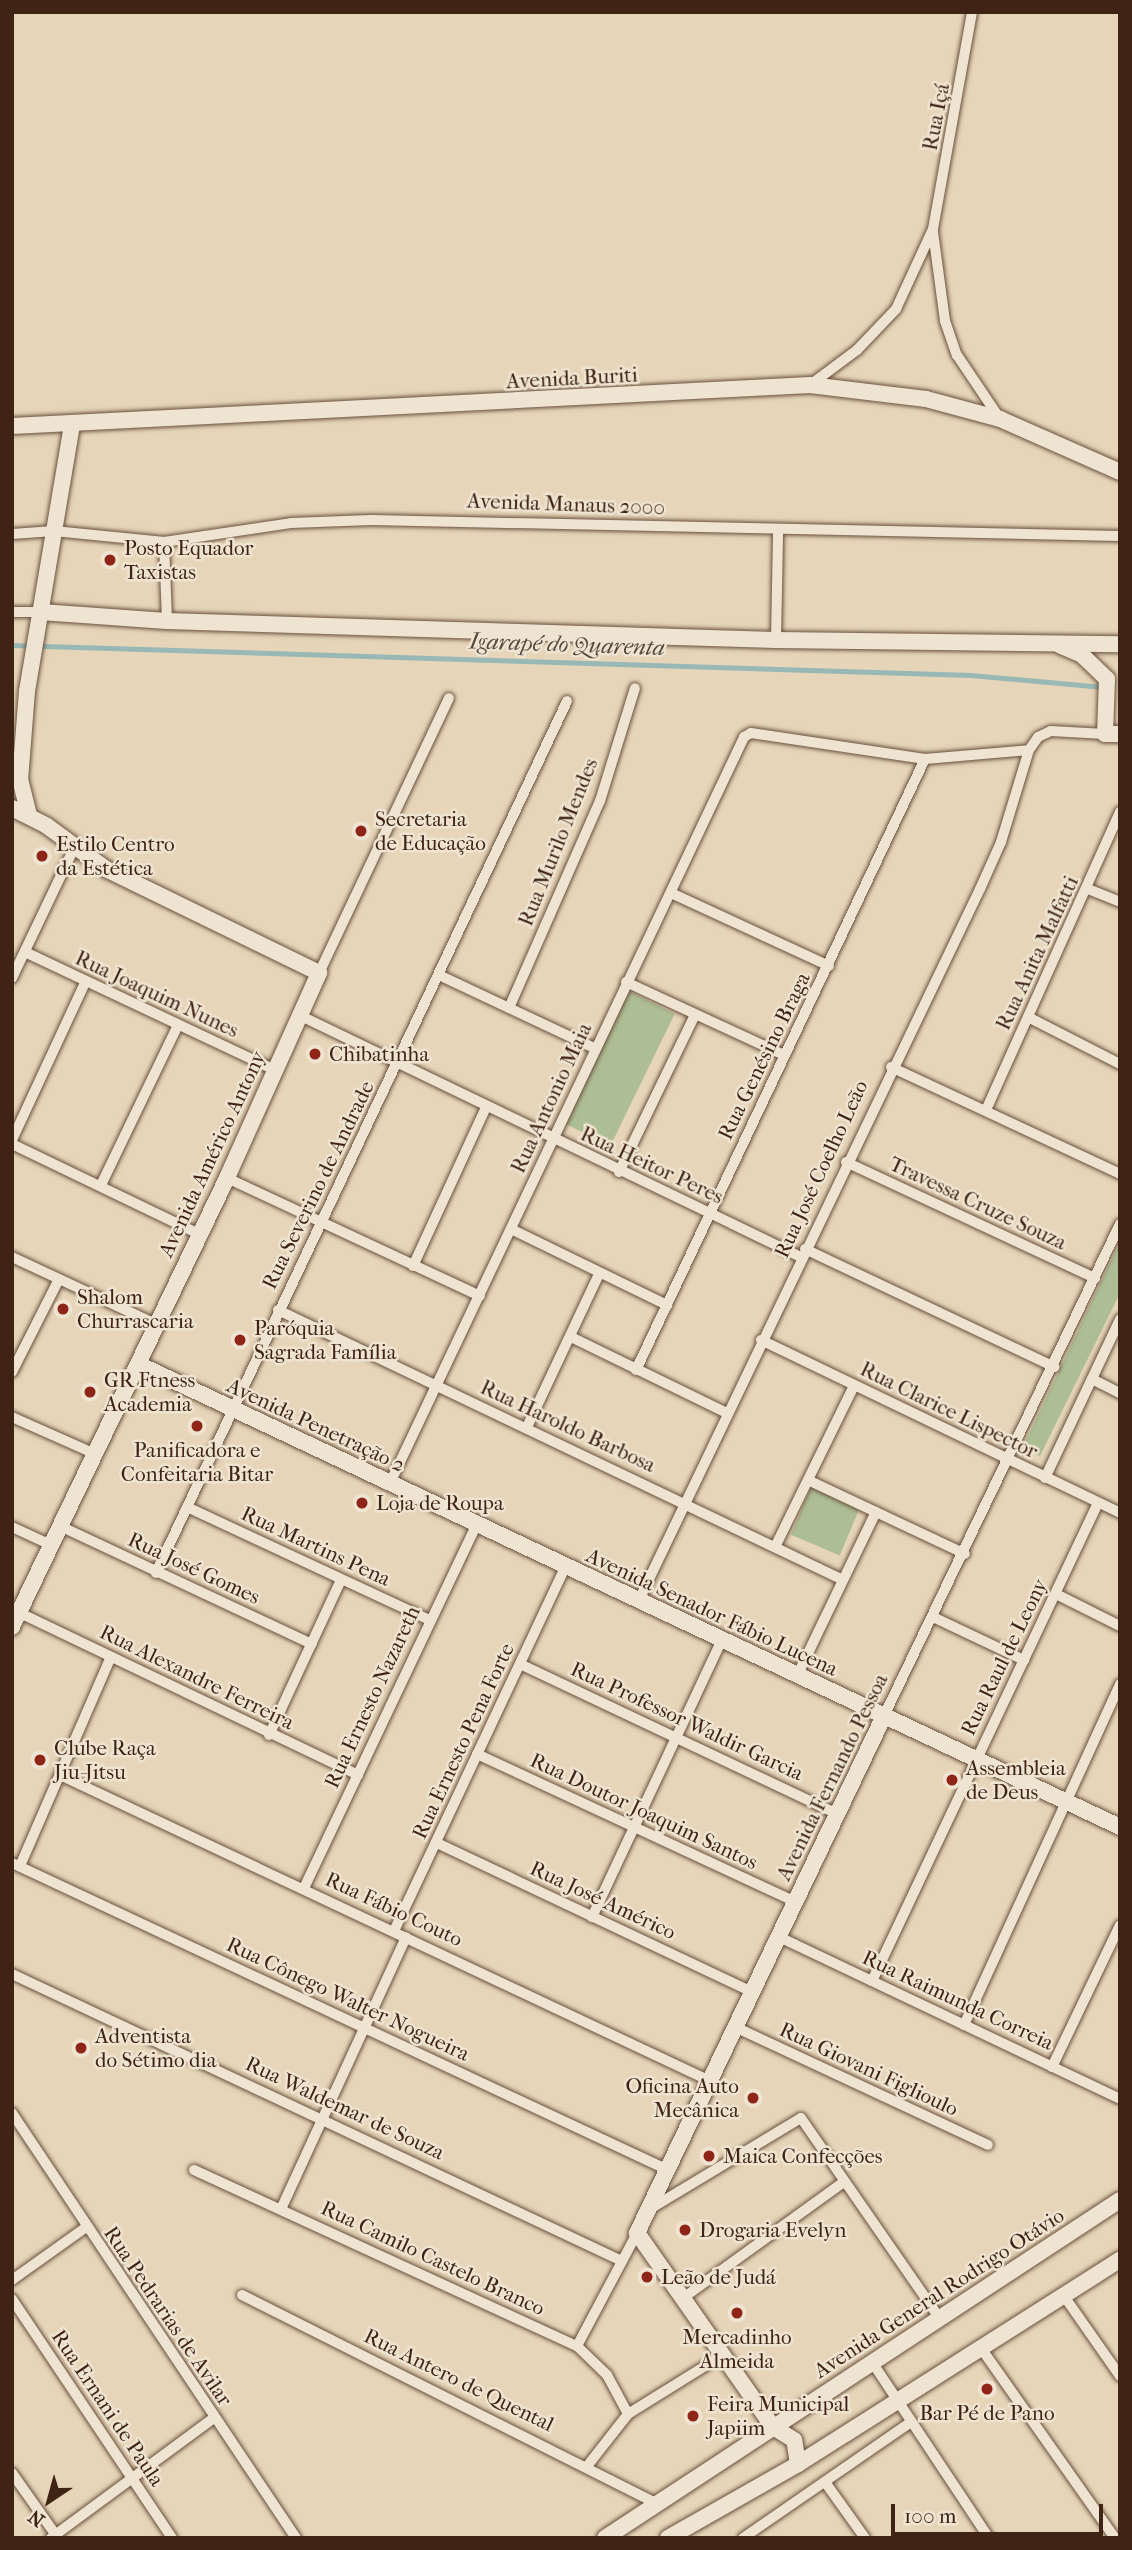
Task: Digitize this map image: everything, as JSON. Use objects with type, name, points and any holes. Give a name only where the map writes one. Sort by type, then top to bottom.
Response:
[{"type":"street","name":"Rua Içá","points":[[810,385],[857,349],[896,309],[933,229],[972,12]]},
{"type":"street","name":"Rua Içá","points":[[933,229],[945,321],[957,355],[1000,419]]},
{"type":"street","name":"Avenida Buriti","points":[[12,426],[810,385],[926,398],[1000,419],[1120,472]]},
{"type":"street","points":[[29,815],[20,780],[27,691],[72,425]]},
{"type":"street","name":"Avenida Manaus 2000","points":[[12,534],[54,531],[164,542],[290,523],[371,520],[778,531],[1120,536]]},
{"type":"street","points":[[776,640],[778,531]]},
{"type":"street","points":[[164,542],[167,621]]},
{"type":"street","points":[[12,612],[40,618],[776,640],[1120,644]]},
{"type":"street","points":[[925,758],[1029,750],[1038,737],[1052,731],[1110,729],[1111,678],[1082,655],[1055,643]]},
{"type":"street","name":"Rua Murilo Mendes","points":[[509,1008],[592,821],[635,688]]},
{"type":"street","points":[[12,720],[27,691]]},
{"type":"street","name":"Avenida Américo Antony","points":[[16,1620],[227,1178],[299,1015],[449,698]]},
{"type":"street","name":"Rua Severino de Andrade","points":[[156,1573],[278,1310],[441,976],[567,701]]},
{"type":"street","name":"Rua Antonio Maia","points":[[390,1483],[740,741],[751,733],[925,758]]},
{"type":"street","name":"Rua José Coelho Leão","points":[[639,1600],[891,1067],[1001,842],[1029,750]]},
{"type":"street","name":"Rua Genésino Braga","points":[[636,1370],[925,758]]},
{"type":"street","points":[[12,808],[29,815],[106,869],[319,973]]},
{"type":"street","name":"Rua Anita Malfatti","points":[[986,1110],[1088,890],[1120,812]]},
{"type":"street","points":[[12,978],[74,848]]},
{"type":"street","points":[[1088,890],[1120,902]]},
{"type":"street","points":[[671,892],[829,965]]},
{"type":"street","name":"Rua Joaquim Nunes","points":[[24,952],[85,983],[275,1070]]},
{"type":"street","points":[[441,976],[596,1049]]},
{"type":"street","points":[[626,982],[694,1017],[784,1055]]},
{"type":"street","points":[[85,983],[12,1142],[199,1234]]},
{"type":"street","name":"Rua Heitor Peres","points":[[299,1015],[397,1066],[619,1172],[1055,1367]]},
{"type":"street","points":[[619,1172],[694,1017]]},
{"type":"street","points":[[1028,1017],[1120,1064]]},
{"type":"street","points":[[100,1185],[178,1026]]},
{"type":"street","points":[[891,1067],[1120,1174]]},
{"type":"street","points":[[413,1266],[486,1107]]},
{"type":"street","name":"Travessa Cruze Souza","points":[[846,1162],[1095,1278]]},
{"type":"street","points":[[227,1178],[480,1296]]},
{"type":"street","name":"Avenida Fernando Pessoa","points":[[577,2346],[650,2209],[883,1718],[1055,1367],[1120,1224]]},
{"type":"street","points":[[511,1229],[667,1305]]},
{"type":"street","points":[[12,1256],[156,1324]]},
{"type":"street","points":[[527,1427],[600,1274]]},
{"type":"street","points":[[12,1372],[59,1279]]},
{"type":"street","name":"Rua Haroldo Barbosa","points":[[278,1310],[436,1387],[776,1545],[841,1579]]},
{"type":"street","points":[[1045,1478],[1120,1320]]},
{"type":"street","points":[[571,1337],[727,1413]]},
{"type":"street","name":"Rua Clarice Lispector","points":[[761,1340],[1120,1513]]},
{"type":"street","name":"Avenida Penetração 2","points":[[138,1364],[477,1523]]},
{"type":"street","points":[[1092,1379],[1120,1393]]},
{"type":"street","points":[[776,1545],[855,1386]]},
{"type":"street","points":[[12,1417],[95,1454]]},
{"type":"street","points":[[810,1481],[965,1554]]},
{"type":"street","name":"Rua Raul de Leony","points":[[872,1981],[1098,1503]]},
{"type":"street","name":"Rua Martins Pena","points":[[187,1507],[429,1620]]},
{"type":"street","points":[[797,1676],[841,1579],[876,1512]]},
{"type":"street","name":"Avenida Senador Fábio Lucena","points":[[477,1523],[883,1718],[1120,1827]]},
{"type":"street","name":"Rua Ernesto Nazareth","points":[[304,1888],[477,1523]]},
{"type":"street","points":[[12,1527],[51,1545]]},
{"type":"street","name":"Rua José Gomes","points":[[60,1527],[312,1644]]},
{"type":"street","name":"Rua Ernesto Pena Forte","points":[[394,1931],[566,1566]]},
{"type":"street","points":[[269,1735],[341,1580]]},
{"type":"street","points":[[1056,1594],[1120,1626]]},
{"type":"street","points":[[933,1617],[1024,1661]]},
{"type":"street","name":"Rua Alexandre Ferreira","points":[[16,1620],[111,1657],[269,1735],[358,1775]]},
{"type":"street","points":[[592,1917],[721,1641]]},
{"type":"street","points":[[16,1865],[61,1774],[111,1657]]},
{"type":"street","name":"Rua Professor Waldir Garcia","points":[[520,1664],[837,1814]]},
{"type":"street","points":[[964,2025],[1120,1684]]},
{"type":"street","name":"Rua Doutor Joaquim Santos","points":[[477,1754],[796,1902]]},
{"type":"street","name":"Rua Fábio Couto","points":[[61,1774],[710,2081]]},
{"type":"street","name":"Rua José Américo","points":[[437,1843],[752,1992]]},
{"type":"street","name":"Rua Cônego Walter Nogueira","points":[[16,1865],[668,2170]]},
{"type":"street","points":[[1052,2067],[1120,1925]]},
{"type":"street","points":[[281,2209],[406,1937]]},
{"type":"street","name":"Rua Raimunda Correia","points":[[779,1937],[1120,2099]]},
{"type":"street","name":"Rua Waldemar de Souza","points":[[12,1974],[324,2118],[622,2262]]},
{"type":"street","name":"Rua Giovani Figlioulo","points":[[735,2027],[988,2145]]},
{"type":"street","name":"Rua Pedrarias de Avilar","points":[[12,2113],[85,2228],[296,2538]]},
{"type":"street","points":[[650,2209],[796,2118],[805,2120],[844,2182],[940,2319]]},
{"type":"street","name":"Rua Camilo Castelo Branco","points":[[194,2170],[577,2346],[607,2375],[628,2414]]},
{"type":"street","points":[[683,2298],[844,2182]]},
{"type":"street","name":"Avenida General Rodrigo Otávio","points":[[605,2538],[1120,2200]]},
{"type":"street","points":[[12,2280],[85,2228]]},
{"type":"street","points":[[637,2233],[773,2427],[794,2440],[798,2464]]},
{"type":"street","points":[[667,2538],[798,2464],[983,2351],[1120,2260]]},
{"type":"street","name":"Rua Antero de Quental","points":[[242,2295],[588,2465],[656,2503]]},
{"type":"street","points":[[1064,2296],[1120,2376]]},
{"type":"street","name":"Rua Ernani de Paula","points":[[12,2299],[172,2538]]},
{"type":"street","points":[[983,2351],[1115,2538]]},
{"type":"street","points":[[588,2465],[628,2414],[722,2356]]},
{"type":"street","points":[[872,2362],[896,2403],[989,2538]]},
{"type":"street","points":[[12,2473],[55,2537],[214,2418]]},
{"type":"street","points":[[746,2537],[910,2423]]},
{"type":"street","points":[[825,2482],[864,2538]]},
{"type":"green space","points":[[628,991],[675,1014],[610,1146],[564,1123]]},
{"type":"green space","points":[[1120,1242],[1120,1293],[1040,1456],[1022,1449]]},
{"type":"green space","points":[[812,1485],[861,1506],[840,1555],[791,1535]]},
{"type":"waterway","name":"Igarapé do Quarenta","points":[[12,645],[971,675],[1102,687]]},
{"type":"place","name":"Posto Equador Taxistas","points":[[110,560]]},
{"type":"place","name":"Secretaria de Educação","points":[[361,831]]},
{"type":"place","name":"Estilo Centro da Estética","points":[[42,856]]},
{"type":"place","name":"Chibatinha","points":[[315,1054]]},
{"type":"place","name":"Shalom Churrascaria","points":[[63,1309]]},
{"type":"place","name":"Paróquia Sagrada Família","points":[[240,1340]]},
{"type":"place","name":"GR Ftness Academia","points":[[90,1392]]},
{"type":"place","name":"Panificadora e Confeitaria Bitar","points":[[197,1426]]},
{"type":"place","name":"Loja de Roupa","points":[[362,1503]]},
{"type":"place","name":"Clube Raça Jiu-Jitsu","points":[[40,1760]]},
{"type":"place","name":"Assembleia de Deus","points":[[952,1780]]},
{"type":"place","name":"Adventista do Sétimo dia","points":[[81,2048]]},
{"type":"place","name":"Oficina Auto Mecânica","points":[[753,2098]]},
{"type":"place","name":"Maica Confecções","points":[[709,2156]]},
{"type":"place","name":"Drogaria Evelyn","points":[[685,2230]]},
{"type":"place","name":"Leão de Judá","points":[[647,2277]]},
{"type":"place","name":"Mercadinho Almeida","points":[[737,2313]]},
{"type":"place","name":"Bar Pé de Pano","points":[[987,2389]]},
{"type":"place","name":"Feira Municipal Japiim","points":[[693,2416]]}]
